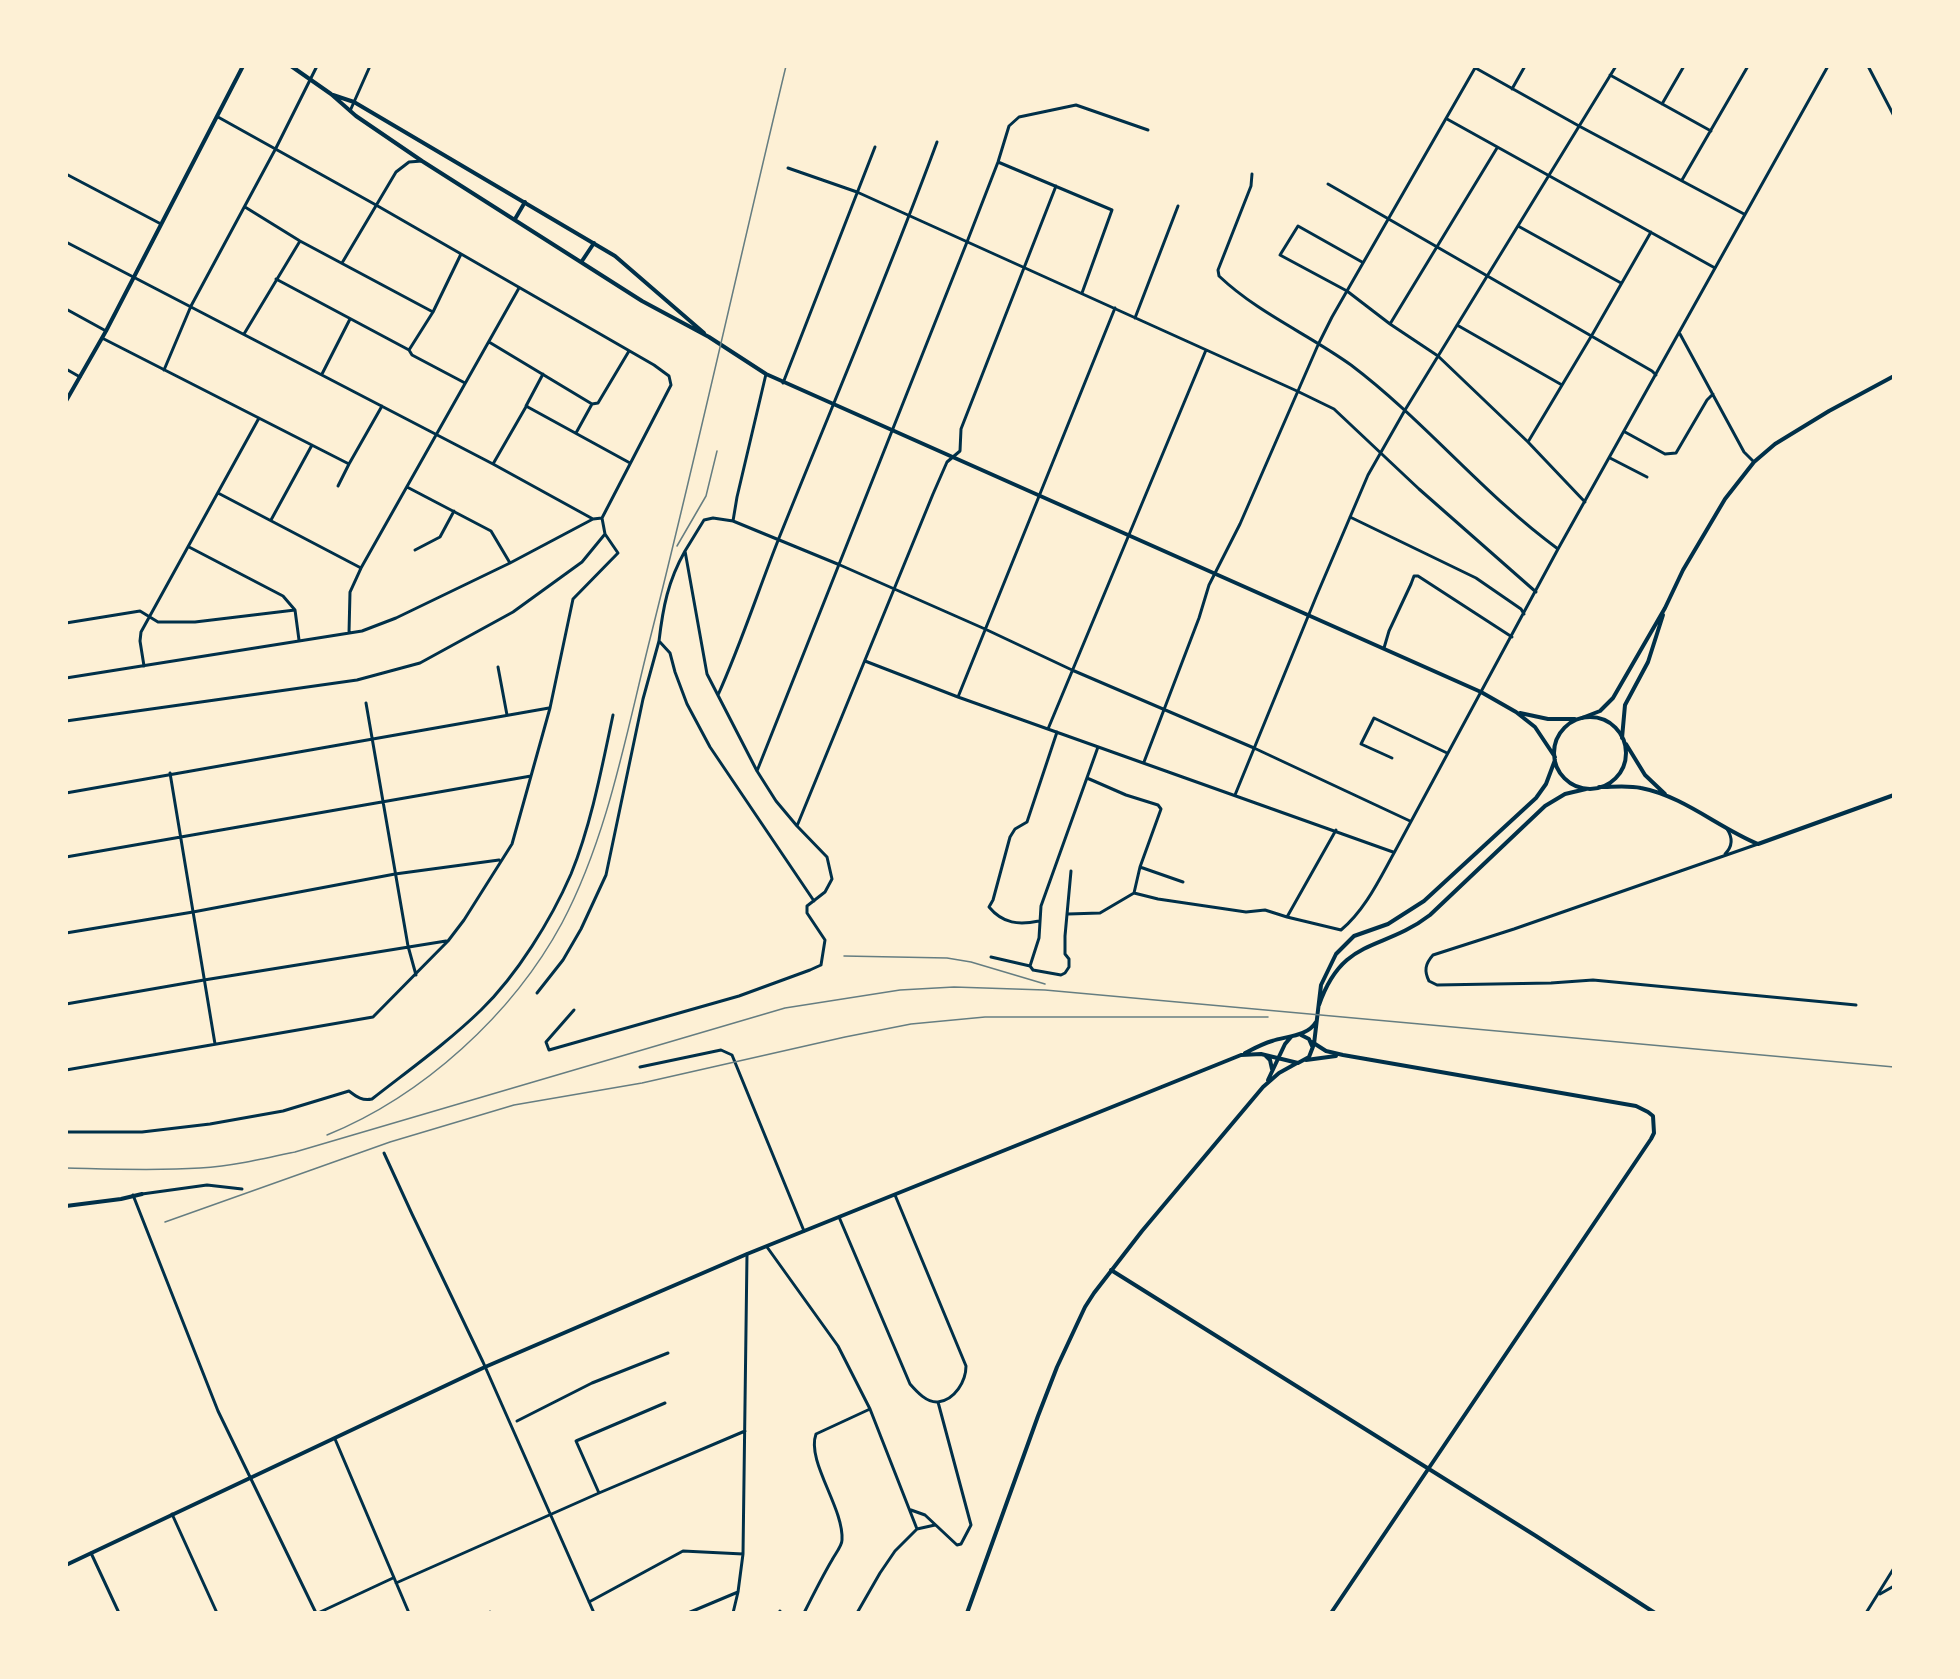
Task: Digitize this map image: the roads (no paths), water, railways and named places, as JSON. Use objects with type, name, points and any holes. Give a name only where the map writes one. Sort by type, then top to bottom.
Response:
[{"type":"main road","points":[[66,401],[106,331],[243,66]]},
{"type":"main road","points":[[291,66],[422,161],[642,301],[709,337],[766,374],[1480,692],[1516,712],[1535,727],[1555,758]]},
{"type":"main road","points":[[331,94],[354,102],[594,243],[635,272],[709,337]]},
{"type":"main road","points":[[515,219],[525,202]]},
{"type":"main road","points":[[582,261],[594,243]]},
{"type":"main road","points":[[1586,789],[1572,784],[1557,767],[1556,743],[1562,731],[1580,719],[1600,711],[1613,698],[1725,499],[1754,462],[1774,444],[1894,376]]},
{"type":"main road","points":[[1599,788],[1612,781],[1622,769],[1626,755],[1623,739],[1624,705],[1648,662],[1665,608]]},
{"type":"main road","points":[[1516,712],[1548,719],[1595,718],[1608,722],[1623,739],[1645,776],[1671,798]]},
{"type":"main road","points":[[1322,1049],[1317,1041],[1316,1031],[1319,992],[1324,976],[1336,954],[1354,936],[1402,916],[1430,896],[1541,793],[1555,758]]},
{"type":"main road","points":[[1318,1008],[1327,985],[1345,960],[1361,948],[1413,927],[1430,915],[1545,806],[1565,794],[1586,789],[1642,788],[1671,798],[1758,844],[1894,795]]},
{"type":"main road","points":[[1300,1035],[1311,1029],[1316,1022]]},
{"type":"main road","points":[[1306,1060],[1314,1044],[1316,1031]]},
{"type":"main road","points":[[1266,1084],[1285,1044],[1293,1035]]},
{"type":"main road","points":[[66,1565],[485,1367],[747,1254],[1273,1041],[1293,1035],[1300,1035],[1322,1049],[1343,1055],[1636,1107],[1648,1112],[1653,1116],[1654,1133],[1627,1176],[1331,1613]]},
{"type":"main road","points":[[1308,1039],[1312,1049]]},
{"type":"main road","points":[[1285,1044],[1286,1056],[1296,1062]]},
{"type":"main road","points":[[1241,1055],[1261,1054],[1296,1062]]},
{"type":"main road","points":[[1261,1054],[1270,1060],[1271,1074]]},
{"type":"main road","points":[[967,1613],[1057,1367],[1085,1307],[1142,1231],[1266,1084],[1296,1062],[1343,1055]]},
{"type":"main road","points":[[66,1206],[142,1194]]},
{"type":"main road","points":[[1111,1270],[1430,1469],[1655,1613]]},
{"type":"street","points":[[164,370],[191,306],[276,148],[317,66]]},
{"type":"street","points":[[350,111],[370,66]]},
{"type":"street","points":[[1512,89],[1525,66]]},
{"type":"street","points":[[1235,795],[1364,482],[1405,410],[1616,66]]},
{"type":"street","points":[[1662,104],[1684,66]]},
{"type":"street","points":[[1682,180],[1748,66]]},
{"type":"street","points":[[1134,892],[1158,899],[1246,912],[1265,910],[1341,930],[1353,920],[1394,853],[1558,549],[1828,66]]},
{"type":"street","points":[[1868,66],[1894,116]]},
{"type":"street","points":[[1144,762],[1199,618],[1203,600],[1240,524],[1318,345],[1473,67],[1744,214]]},
{"type":"street","points":[[1610,75],[1711,131]]},
{"type":"street","points":[[757,771],[967,242],[998,162],[1009,126],[1019,117],[1076,105],[1148,130]]},
{"type":"street","points":[[66,1070],[373,1017],[448,941],[512,844],[550,708],[573,599],[618,553],[605,534],[602,518],[671,384],[669,376],[629,351],[218,117]]},
{"type":"street","points":[[1446,118],[1715,268]]},
{"type":"street","points":[[718,695],[733,662],[778,540],[910,216],[937,142]]},
{"type":"street","points":[[783,383],[875,147]]},
{"type":"street","points":[[1390,324],[1497,148]]},
{"type":"street","points":[[342,263],[396,172],[409,162],[422,161]]},
{"type":"street","points":[[998,162],[1112,210],[1082,293]]},
{"type":"street","points":[[788,168],[857,192],[1334,409],[1380,454],[1536,592]]},
{"type":"street","points":[[66,174],[161,224]]},
{"type":"street","points":[[1252,174],[1251,186],[1218,270],[1220,276],[1253,305],[1350,365],[1405,410],[1521,521],[1558,549]]},
{"type":"street","points":[[1328,184],[1592,335],[1656,375]]},
{"type":"street","points":[[797,826],[933,494],[947,462],[960,451],[961,429],[1056,186]]},
{"type":"street","points":[[1135,318],[1178,206]]},
{"type":"street","points":[[245,207],[300,241],[433,312]]},
{"type":"street","points":[[1363,262],[1298,226],[1281,255],[1347,291],[1390,324],[1438,356],[1528,442],[1585,502]]},
{"type":"street","points":[[1518,226],[1622,284]]},
{"type":"street","points":[[1528,442],[1651,232]]},
{"type":"street","points":[[244,333],[300,241]]},
{"type":"street","points":[[66,242],[244,333],[593,519]]},
{"type":"street","points":[[409,350],[433,312],[461,254]]},
{"type":"street","points":[[276,279],[466,383]]},
{"type":"street","points":[[349,633],[350,592],[361,567],[519,288]]},
{"type":"street","points":[[66,309],[106,331]]},
{"type":"street","points":[[958,697],[1115,309]]},
{"type":"street","points":[[322,374],[351,319]]},
{"type":"street","points":[[1457,325],[1562,385]]},
{"type":"street","points":[[1679,334],[1747,456],[1754,462]]},
{"type":"street","points":[[102,338],[349,464]]},
{"type":"street","points":[[489,342],[592,404],[598,403],[629,351]]},
{"type":"street","points":[[1048,729],[1206,350]]},
{"type":"street","points":[[66,369],[80,377]]},
{"type":"street","points":[[493,464],[543,374]]},
{"type":"street","points":[[733,521],[766,374]]},
{"type":"street","points":[[1625,432],[1665,454],[1676,453],[1707,400],[1713,394]]},
{"type":"street","points":[[528,404],[526,406],[630,463]]},
{"type":"street","points":[[576,433],[592,404]]},
{"type":"street","points":[[338,486],[382,406]]},
{"type":"street","points":[[144,666],[141,632],[259,418]]},
{"type":"street","points":[[271,521],[312,445]]},
{"type":"street","points":[[1610,458],[1647,477]]},
{"type":"street","points":[[407,487],[491,531],[510,563]]},
{"type":"street","points":[[218,493],[361,567]]},
{"type":"street","points":[[415,550],[440,537],[454,512]]},
{"type":"street","points":[[1350,517],[1476,578],[1521,609],[1524,614]]},
{"type":"street","points":[[66,678],[362,631],[396,618],[510,563],[593,519],[602,518]]},
{"type":"street","points":[[537,993],[563,960],[582,929],[606,875],[643,699],[659,641],[663,603],[674,571],[685,551],[704,520],[713,518],[733,521],[840,565],[1072,670],[1254,748],[1410,822]]},
{"type":"street","points":[[66,721],[357,680],[420,663],[513,612],[582,562],[605,534]]},
{"type":"street","points":[[188,546],[283,596],[295,610],[299,640]]},
{"type":"street","points":[[574,1010],[546,1042],[549,1050],[739,996],[821,965],[825,940],[807,913],[807,906],[825,892],[832,879],[827,857],[776,801],[757,771],[707,674],[685,551]]},
{"type":"street","points":[[1384,648],[1389,631],[1414,576],[1418,576],[1512,638]]},
{"type":"street","points":[[66,623],[140,610],[158,622],[195,622],[295,610]]},
{"type":"street","points":[[659,641],[670,652],[687,704],[710,747],[814,901]]},
{"type":"street","points":[[865,662],[1336,830],[1394,853]]},
{"type":"street","points":[[498,667],[507,715]]},
{"type":"street","points":[[366,703],[365,708],[373,739],[408,946],[416,975]]},
{"type":"street","points":[[66,793],[550,708]]},
{"type":"street","points":[[66,1132],[142,1132],[210,1124],[283,1111],[349,1091],[358,1098],[372,1099],[408,1072],[456,1034],[483,1008],[514,971],[538,936],[571,872],[597,788],[613,716]]},
{"type":"street","points":[[1392,758],[1361,744],[1374,718],[1448,753]]},
{"type":"street","points":[[1040,921],[1016,925],[989,907],[993,900],[1010,837],[1015,829],[1027,822],[1057,732]]},
{"type":"street","points":[[1030,966],[1039,938],[1041,906],[1098,747]]},
{"type":"street","points":[[170,773],[215,1044]]},
{"type":"street","points":[[66,858],[531,776]]},
{"type":"street","points":[[1068,914],[1100,914],[1134,892],[1140,867],[1161,809],[1158,805],[1126,795],[1087,778]]},
{"type":"street","points":[[1725,855],[1732,840],[1727,829]]},
{"type":"street","points":[[1287,917],[1336,830]]},
{"type":"street","points":[[1758,844],[1499,935],[1444,951],[1427,961],[1429,981],[1437,985],[1593,980],[1856,1005]]},
{"type":"street","points":[[66,933],[395,874],[500,860]]},
{"type":"street","points":[[1140,867],[1183,882]]},
{"type":"street","points":[[991,957],[1030,966],[1033,970],[1061,975],[1065,973],[1069,967],[1069,959],[1065,954],[1065,936],[1071,871]]},
{"type":"street","points":[[66,1004],[448,941]]},
{"type":"street","points":[[640,1067],[721,1050],[732,1055],[804,1231]]},
{"type":"street","points":[[384,1153],[485,1367],[594,1613]]},
{"type":"street","points":[[142,1194],[207,1185],[242,1189]]},
{"type":"street","points":[[133,1195],[218,1411],[317,1613],[393,1578]]},
{"type":"street","points":[[839,1217],[910,1384],[924,1398],[938,1402],[950,1398],[964,1380],[966,1366],[895,1195]]},
{"type":"street","points":[[767,1247],[838,1346],[870,1409],[917,1529]]},
{"type":"street","points":[[733,1613],[743,1554],[747,1254]]},
{"type":"street","points":[[517,1421],[592,1383],[668,1353]]},
{"type":"street","points":[[910,1510],[925,1515],[957,1545],[961,1544],[971,1525],[938,1402]]},
{"type":"street","points":[[599,1493],[576,1441],[665,1403]]},
{"type":"street","points":[[804,1613],[842,1541],[840,1522],[818,1464],[814,1440],[816,1434],[870,1409]]},
{"type":"street","points":[[396,1583],[745,1431]]},
{"type":"street","points":[[335,1439],[408,1613]]},
{"type":"street","points":[[172,1514],[217,1613]]},
{"type":"street","points":[[857,1613],[895,1551],[917,1529],[935,1525]]},
{"type":"street","points":[[589,1602],[683,1551],[743,1554]]},
{"type":"street","points":[[91,1553],[119,1613]]},
{"type":"street","points":[[1866,1613],[1894,1568]]},
{"type":"street","points":[[1879,1595],[1893,1587]]},
{"type":"street","points":[[688,1613],[738,1592]]},
{"type":"railway","points":[[327,1135],[363,1118],[431,1075],[491,1020],[542,957],[578,890],[604,820],[624,748],[786,66]]},
{"type":"railway","points":[[677,546],[706,496],[717,451]]},
{"type":"railway","points":[[844,956],[947,958],[971,962],[1045,984]]},
{"type":"railway","points":[[66,1168],[183,1169],[224,1166],[259,1160],[295,1152],[785,1008],[900,990],[954,987],[1045,990],[1894,1067]]},
{"type":"railway","points":[[165,1222],[390,1142],[514,1105],[642,1083],[911,1024],[985,1017],[1268,1017]]}]
